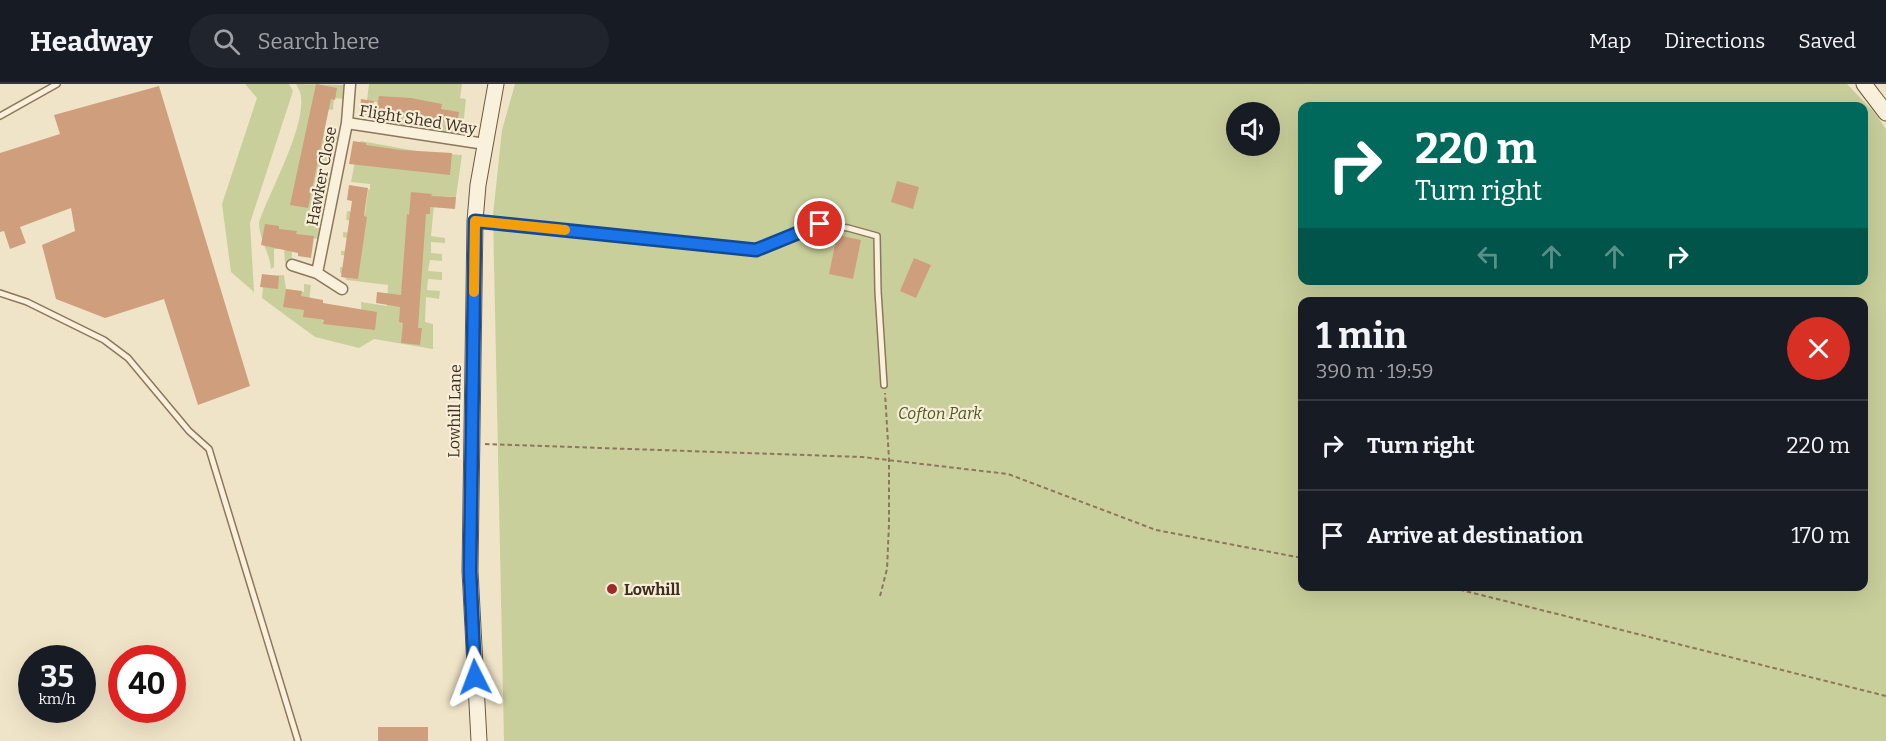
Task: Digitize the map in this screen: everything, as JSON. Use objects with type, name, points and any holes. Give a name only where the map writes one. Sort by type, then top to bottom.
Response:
[{"type":"street","name":"Hawker Close","points":[[317,273],[347,123],[350,84]]},
{"type":"street","name":"Lowhill Lane","points":[[479,741],[470,571],[475,221],[478,185],[496,84]]},
{"type":"street","points":[[1867,85],[1886,113]]},
{"type":"street","name":"Flight Shed Way","points":[[347,123],[485,144]]},
{"type":"street","points":[[292,265],[317,273],[342,289]]},
{"type":"lane","points":[[0,116],[57,84]]},
{"type":"lane","points":[[475,221],[756,250],[820,224],[848,228],[877,236],[884,386]]},
{"type":"lane","points":[[0,293],[27,302],[104,340],[128,358],[189,431],[209,448],[298,741]]},
{"type":"path","points":[[880,596],[887,569],[890,524],[889,459],[884,386]]},
{"type":"path","points":[[472,443],[862,457],[1008,474],[1156,530],[1298,557]]},
{"type":"path","points":[[1465,591],[1886,696]]},
{"type":"green space","points":[[245,84],[289,84],[293,91],[250,223],[254,292],[231,272],[222,204],[257,98]]},
{"type":"green space","points":[[296,84],[347,85],[345,99],[334,98],[333,110],[317,108],[315,133],[339,137],[337,144],[327,143],[325,153],[336,156],[335,162],[325,161],[322,170],[333,174],[332,182],[319,180],[318,191],[330,194],[329,200],[318,198],[316,212],[308,211],[308,215],[319,217],[321,221],[320,239],[294,237],[291,263],[287,265],[284,249],[274,249],[274,267],[271,269],[259,222],[286,160],[298,125],[301,97]]},
{"type":"green space","points":[[369,84],[462,84],[460,98],[466,99],[462,136],[378,122],[380,103],[367,100]]},
{"type":"green space","name":"Cofton Park","points":[[515,84],[1847,84],[1864,102],[1298,102],[1298,285],[1868,285],[1868,106],[1886,129],[1886,741],[504,741],[493,215],[502,130]]},
{"type":"green space","points":[[361,141],[422,152],[462,155],[456,197],[444,196],[443,205],[434,205],[431,236],[445,238],[445,243],[431,242],[431,253],[442,254],[442,261],[430,260],[428,271],[442,272],[442,280],[428,279],[427,290],[440,291],[439,299],[426,297],[425,322],[433,324],[433,349],[374,339],[359,348],[315,337],[262,298],[264,276],[284,275],[286,289],[304,292],[304,284],[311,285],[307,317],[362,328],[361,302],[387,306],[388,285],[347,280],[340,272],[340,267],[346,267],[347,256],[341,255],[341,251],[352,251],[351,239],[343,237],[343,232],[353,233],[353,221],[346,220],[347,211],[365,214],[370,189],[370,184],[351,182],[358,145]]},
{"type":"building","points":[[316,84],[337,88],[335,100],[331,99],[308,208],[290,205]]},
{"type":"building","points":[[159,86],[250,386],[198,405],[164,299],[105,318],[56,299],[42,245],[75,231],[71,208],[20,227],[26,243],[10,249],[4,231],[0,232],[0,153],[60,134],[54,115]]},
{"type":"building","points":[[379,96],[411,98],[442,104],[441,109],[459,112],[456,130],[445,129],[446,121],[426,119],[427,116],[376,111]]},
{"type":"building","points":[[361,99],[374,101],[372,117],[359,115]]},
{"type":"building","points":[[353,141],[401,150],[452,153],[450,175],[349,164]]},
{"type":"building","points":[[897,181],[919,187],[913,209],[891,202]]},
{"type":"building","points":[[349,185],[368,188],[364,216],[367,217],[358,279],[341,277],[352,201],[347,200]]},
{"type":"building","points":[[411,192],[456,197],[455,209],[430,207],[430,214],[426,214],[418,328],[422,328],[420,345],[401,343],[403,323],[399,322],[400,307],[376,303],[377,292],[401,295],[407,214],[409,215]]},
{"type":"building","points":[[265,224],[279,226],[279,229],[297,231],[296,234],[314,236],[311,258],[261,245]]},
{"type":"building","points":[[837,235],[861,240],[853,279],[829,274]]},
{"type":"building","points":[[914,258],[931,265],[916,298],[900,291]]},
{"type":"building","points":[[262,274],[279,276],[278,289],[260,287]]},
{"type":"building","points":[[286,289],[302,291],[301,296],[323,300],[323,303],[377,312],[375,330],[323,324],[324,320],[303,317],[304,310],[283,307]]},
{"type":"building","points":[[378,727],[428,727],[428,741],[378,741]]},
{"type":"slow traffic","points":[[474,292],[475,221],[565,230]]},
{"type":"place","name":"Lowhill","points":[[612,589]]},
{"type":"route","points":[[475,677],[470,571],[475,221],[756,250],[820,224]]}]
